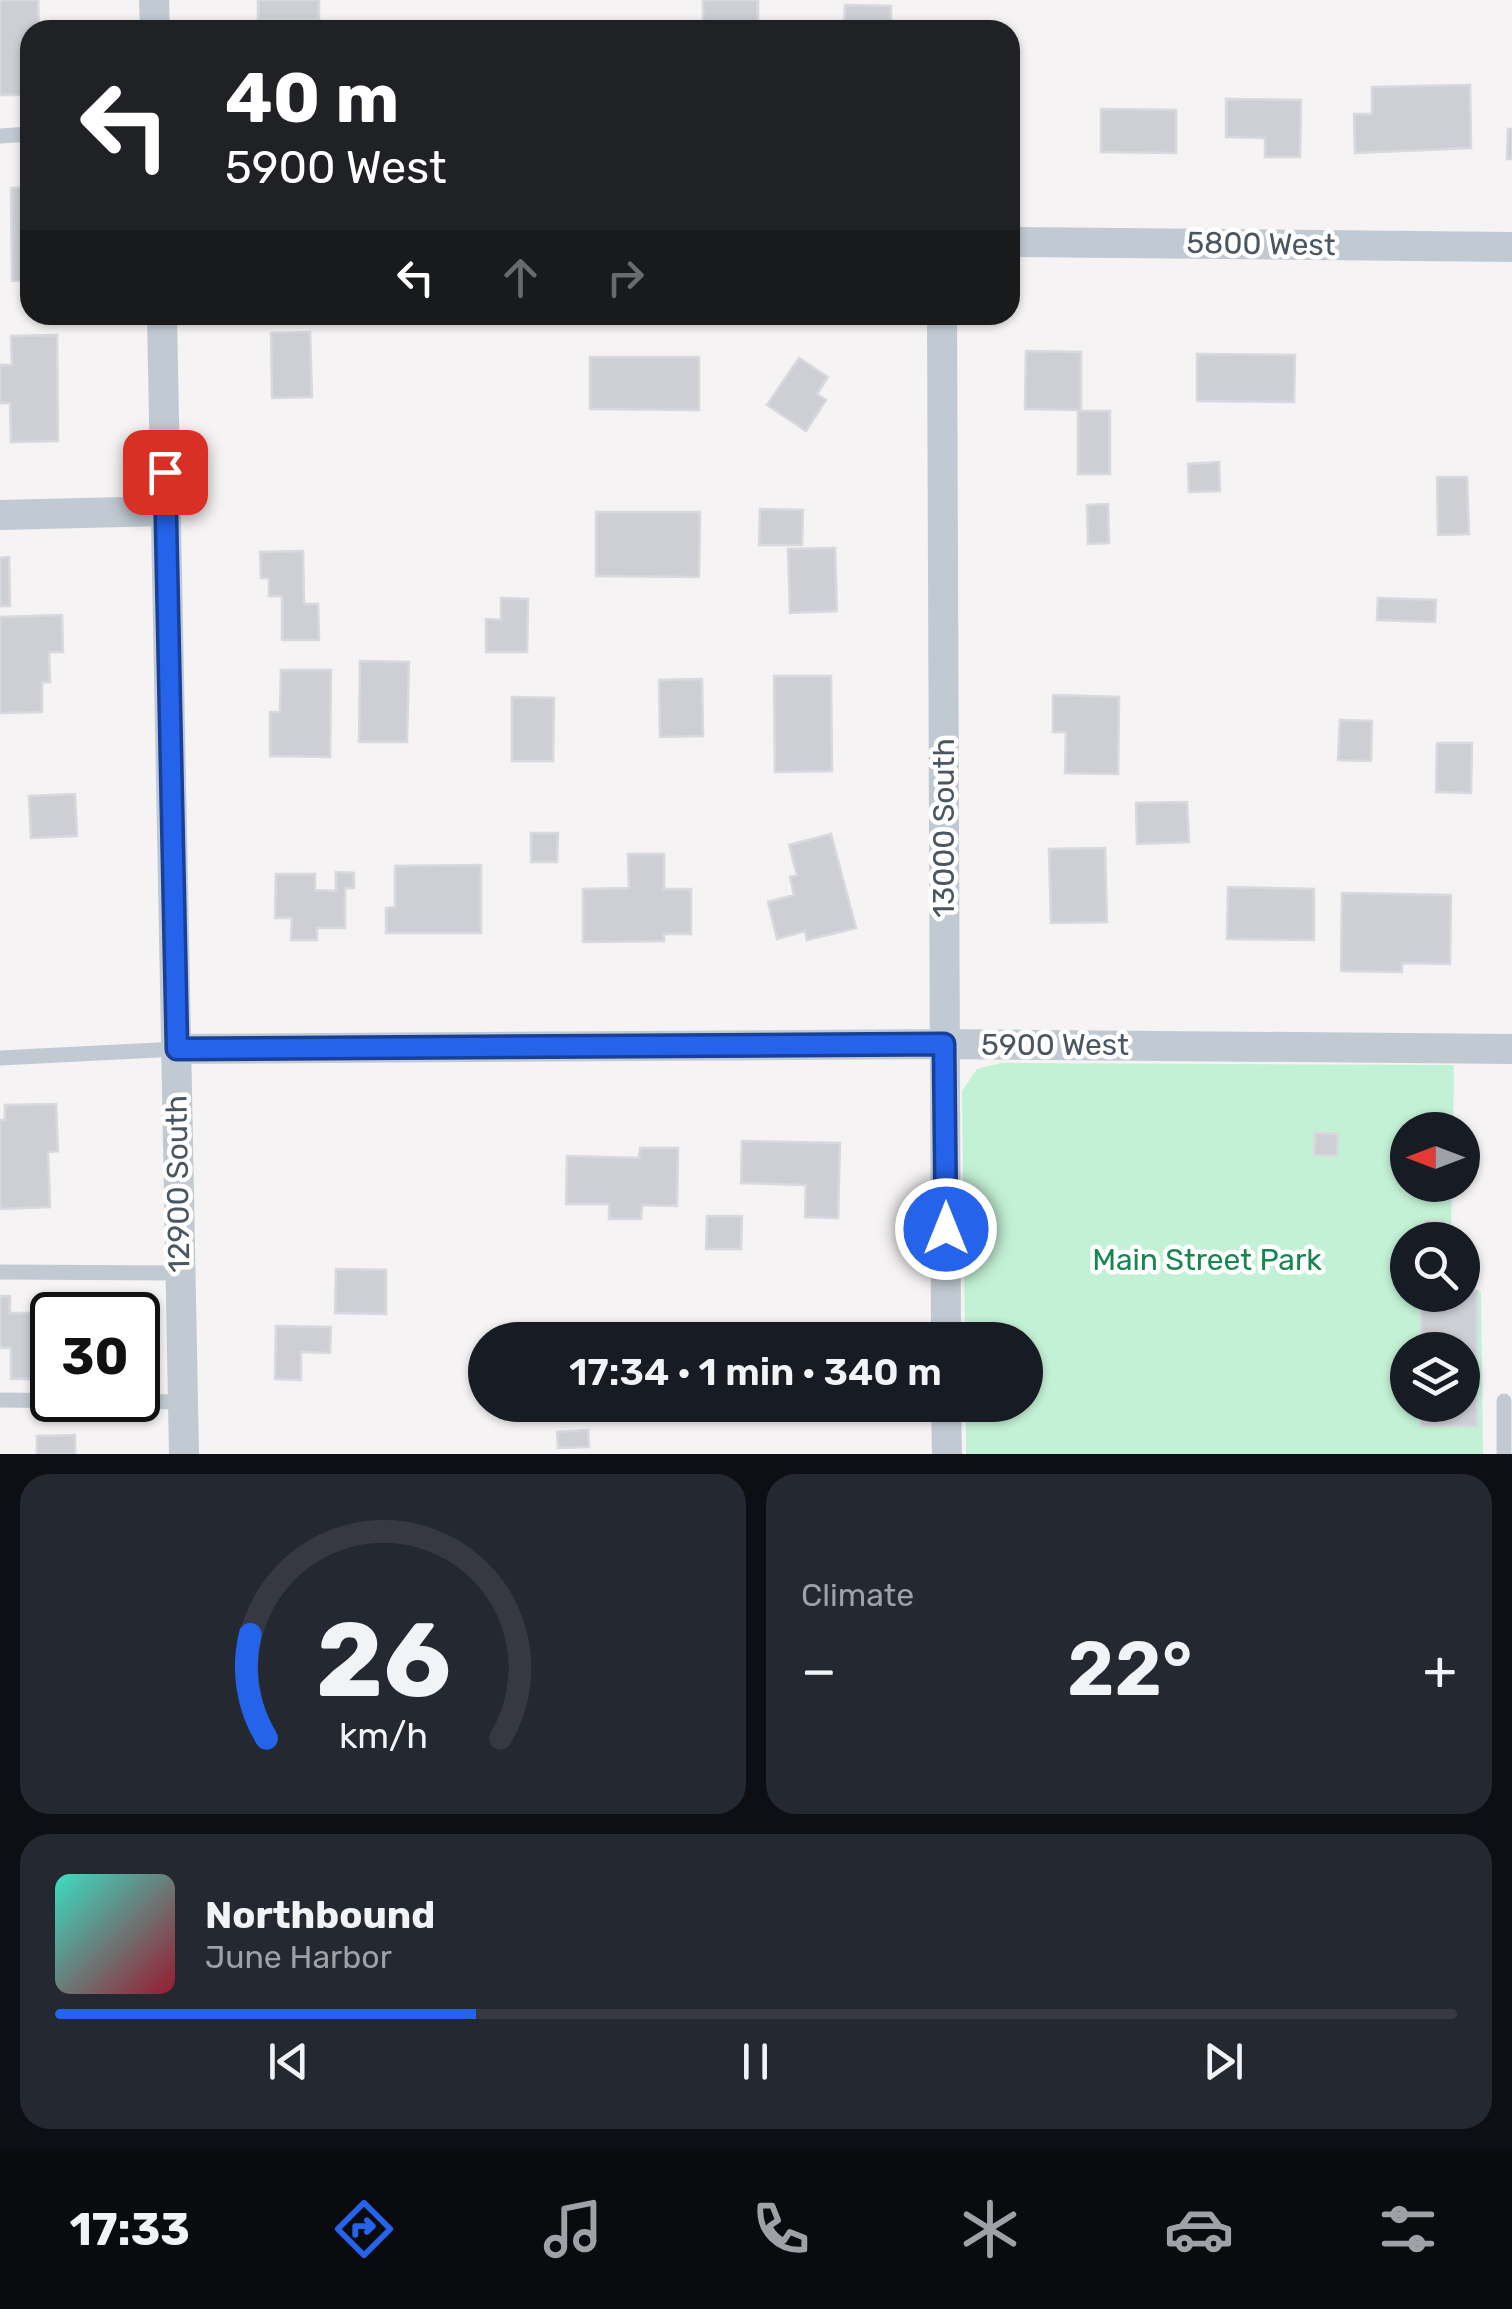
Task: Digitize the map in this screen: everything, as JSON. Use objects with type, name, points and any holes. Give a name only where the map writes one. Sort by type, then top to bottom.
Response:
[{"type":"street","name":"5800 West","points":[[1020,242],[1512,246]]},
{"type":"street","name":"12900 South","points":[[162,325],[184,1454]]},
{"type":"street","name":"13000 South","points":[[942,325],[946,1322]]},
{"type":"street","points":[[0,514],[165,511]]},
{"type":"street","name":"5900 West","points":[[177,1049],[944,1044],[1512,1049]]},
{"type":"street","points":[[946,1422],[947,1454]]},
{"type":"lane","points":[[0,1058],[177,1049]]},
{"type":"lane","points":[[0,1272],[179,1273]]},
{"type":"lane","points":[[0,1400],[184,1402]]},
{"type":"lane","points":[[1504,1401],[1504,1454]]},
{"type":"green space","name":"Main Street Park","points":[[1001,1063],[1454,1065],[1453,1112],[1390,1112],[1390,1202],[1452,1202],[1451,1222],[1390,1222],[1390,1312],[1480,1312],[1481,1293],[1483,1454],[966,1454],[966,1422],[1043,1422],[1043,1322],[965,1322],[962,1091],[977,1069]]},
{"type":"building","points":[[0,0],[38,0],[39,20],[20,20],[20,95],[0,95]]},
{"type":"building","points":[[258,0],[319,0],[319,19],[258,19]]},
{"type":"building","points":[[703,0],[758,0],[758,20],[703,20]]},
{"type":"building","points":[[845,5],[891,6],[891,20],[844,20]]},
{"type":"building","points":[[1470,85],[1471,148],[1355,153],[1354,114],[1372,114],[1372,87]]},
{"type":"building","points":[[1226,99],[1301,100],[1300,157],[1265,157],[1265,138],[1226,137]]},
{"type":"building","points":[[1101,109],[1176,110],[1176,153],[1101,152]]},
{"type":"building","points":[[1508,129],[1512,129],[1512,159],[1507,159]]},
{"type":"building","points":[[11,188],[20,188],[20,281],[12,281]]},
{"type":"building","points":[[310,332],[312,397],[272,398],[271,333]]},
{"type":"building","points":[[57,335],[58,441],[11,442],[10,403],[0,403],[0,365],[12,365],[11,336]]},
{"type":"building","points":[[1026,351],[1081,352],[1081,410],[1025,409]]},
{"type":"building","points":[[1197,354],[1295,355],[1294,402],[1197,401]]},
{"type":"building","points":[[590,357],[699,357],[699,410],[590,409]]},
{"type":"building","points":[[799,358],[828,377],[817,394],[826,400],[806,431],[767,405]]},
{"type":"building","points":[[1078,411],[1110,411],[1110,474],[1078,474]]},
{"type":"building","points":[[1219,462],[1220,491],[1189,492],[1188,464]]},
{"type":"building","points":[[1437,477],[1467,477],[1469,534],[1438,535]]},
{"type":"building","points":[[1108,504],[1109,543],[1088,544],[1087,505]]},
{"type":"building","points":[[760,509],[803,510],[802,545],[759,545]]},
{"type":"building","points":[[596,512],[700,512],[699,577],[596,576]]},
{"type":"building","points":[[835,548],[837,611],[790,613],[788,549]]},
{"type":"building","points":[[303,551],[304,604],[318,604],[319,640],[282,640],[282,596],[269,596],[269,578],[261,578],[260,552]]},
{"type":"building","points":[[9,557],[10,606],[0,606],[0,558]]},
{"type":"building","points":[[501,598],[528,599],[527,652],[486,652],[486,619],[501,620]]},
{"type":"building","points":[[1378,598],[1436,600],[1435,622],[1377,620]]},
{"type":"building","points":[[62,615],[63,652],[49,652],[50,682],[42,682],[42,712],[0,713],[0,617]]},
{"type":"building","points":[[360,661],[409,662],[407,742],[359,742]]},
{"type":"building","points":[[281,670],[331,670],[330,757],[270,756],[270,712],[280,712]]},
{"type":"building","points":[[774,676],[831,676],[832,771],[775,772]]},
{"type":"building","points":[[702,679],[703,736],[660,737],[659,680]]},
{"type":"building","points":[[1053,695],[1119,697],[1118,774],[1065,773],[1066,732],[1053,732]]},
{"type":"building","points":[[512,697],[554,698],[553,761],[512,761]]},
{"type":"building","points":[[1340,720],[1372,721],[1371,761],[1338,760]]},
{"type":"building","points":[[1437,743],[1472,743],[1471,793],[1436,792]]},
{"type":"building","points":[[75,794],[77,836],[31,838],[29,796]]},
{"type":"building","points":[[1187,802],[1189,842],[1137,844],[1136,803]]},
{"type":"building","points":[[531,833],[558,833],[557,862],[531,862]]},
{"type":"building","points":[[831,834],[856,928],[807,940],[805,931],[777,939],[768,902],[794,895],[790,877],[797,875],[789,845]]},
{"type":"building","points":[[1105,848],[1107,922],[1051,923],[1049,849]]},
{"type":"building","points":[[628,854],[664,854],[664,889],[691,889],[691,934],[664,934],[664,941],[583,942],[583,889],[629,888]]},
{"type":"building","points":[[481,865],[481,933],[386,933],[386,908],[395,907],[395,866]]},
{"type":"building","points":[[336,872],[354,873],[354,888],[345,888],[345,928],[317,928],[317,940],[291,940],[292,918],[275,918],[276,874],[315,874],[315,890],[336,891]]},
{"type":"building","points":[[1228,887],[1314,889],[1314,940],[1227,939]]},
{"type":"building","points":[[1342,893],[1451,895],[1450,964],[1402,963],[1402,972],[1341,971]]},
{"type":"building","points":[[56,1104],[58,1151],[48,1152],[50,1207],[0,1209],[0,1120],[5,1120],[5,1105]]},
{"type":"building","points":[[1315,1133],[1338,1134],[1337,1156],[1314,1155]]},
{"type":"building","points":[[742,1141],[840,1143],[838,1218],[805,1217],[806,1185],[741,1183]]},
{"type":"building","points":[[640,1148],[678,1148],[677,1206],[642,1205],[641,1219],[609,1219],[609,1204],[566,1204],[567,1156],[639,1158]]},
{"type":"building","points":[[707,1216],[742,1216],[741,1249],[706,1249]]},
{"type":"building","points":[[336,1269],[386,1270],[386,1314],[335,1313]]},
{"type":"building","points":[[0,1296],[10,1296],[10,1313],[30,1313],[30,1379],[11,1379],[11,1348],[0,1348]]},
{"type":"building","points":[[1421,1312],[1477,1312],[1477,1332],[1421,1332]]},
{"type":"building","points":[[276,1326],[331,1327],[330,1353],[301,1352],[301,1380],[275,1379]]},
{"type":"building","points":[[1421,1422],[1477,1422],[1477,1426],[1421,1426]]},
{"type":"building","points":[[588,1430],[589,1447],[558,1448],[557,1432]]},
{"type":"building","points":[[75,1435],[75,1454],[37,1454],[37,1436]]},
{"type":"route","points":[[165,472],[177,1049],[944,1044],[946,1229]]}]
